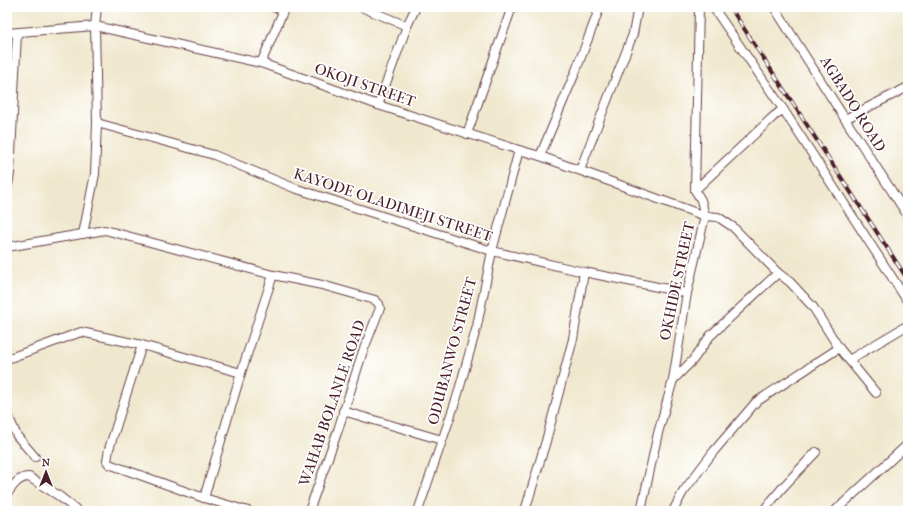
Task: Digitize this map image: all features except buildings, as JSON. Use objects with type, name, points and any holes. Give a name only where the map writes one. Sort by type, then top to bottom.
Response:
[{"type":"street","points":[[83,234],[95,174],[98,123],[95,26],[97,7]]},
{"type":"street","points":[[261,63],[284,9],[273,7]]},
{"type":"street","points":[[361,7],[407,26]]},
{"type":"street","points":[[378,105],[407,26],[416,7]]},
{"type":"street","points":[[467,134],[512,7]]},
{"type":"street","points":[[540,156],[575,73],[600,7]]},
{"type":"street","points":[[580,170],[633,34],[638,7]]},
{"type":"street","name":"OKHIDE STREET","points":[[641,511],[658,433],[673,380],[686,293],[705,216],[701,200],[695,190],[700,7]]},
{"type":"street","points":[[713,7],[782,109],[908,302]]},
{"type":"street","name":"AGBADO ROAD","points":[[774,7],[908,216]]},
{"type":"street","name":"OKOJI STREET","points":[[7,33],[95,26],[261,63],[378,105],[540,156],[705,216],[718,217],[733,227],[814,307],[839,348],[876,393]]},
{"type":"street","points":[[7,189],[10,174],[16,33]]},
{"type":"street","points":[[845,119],[908,87]]},
{"type":"street","points":[[695,190],[782,109]]},
{"type":"street","name":"KAYODE OLADIMEJI STREET","points":[[98,123],[214,155],[294,188],[492,251],[686,293]]},
{"type":"street","name":"ODUBANWO STREET","points":[[418,511],[456,398],[476,326],[492,251],[518,150]]},
{"type":"street","points":[[7,247],[105,230],[273,275],[241,373],[204,498]]},
{"type":"street","points":[[525,511],[573,340],[584,272]]},
{"type":"street","points":[[673,380],[693,360],[710,336],[778,273]]},
{"type":"street","name":"WAHAB BOLANLE ROAD","points":[[273,275],[322,285],[375,300],[379,304],[380,308],[362,354],[338,430],[309,511]]},
{"type":"street","points":[[849,360],[908,324]]},
{"type":"street","points":[[7,359],[81,332],[142,345],[241,373]]},
{"type":"street","points":[[142,345],[109,449],[107,461],[109,464],[204,498],[248,511]]},
{"type":"street","points":[[673,511],[683,492],[714,451],[756,402],[839,348]]},
{"type":"street","points":[[343,411],[442,440]]},
{"type":"street","points":[[7,414],[17,436],[35,457]]},
{"type":"street","points":[[835,511],[908,444]]},
{"type":"street","points":[[763,511],[782,487],[816,452]]},
{"type":"street","points":[[7,494],[19,480],[29,478],[59,496],[78,511]]},
{"type":"railway","points":[[730,7],[908,280]]}]
